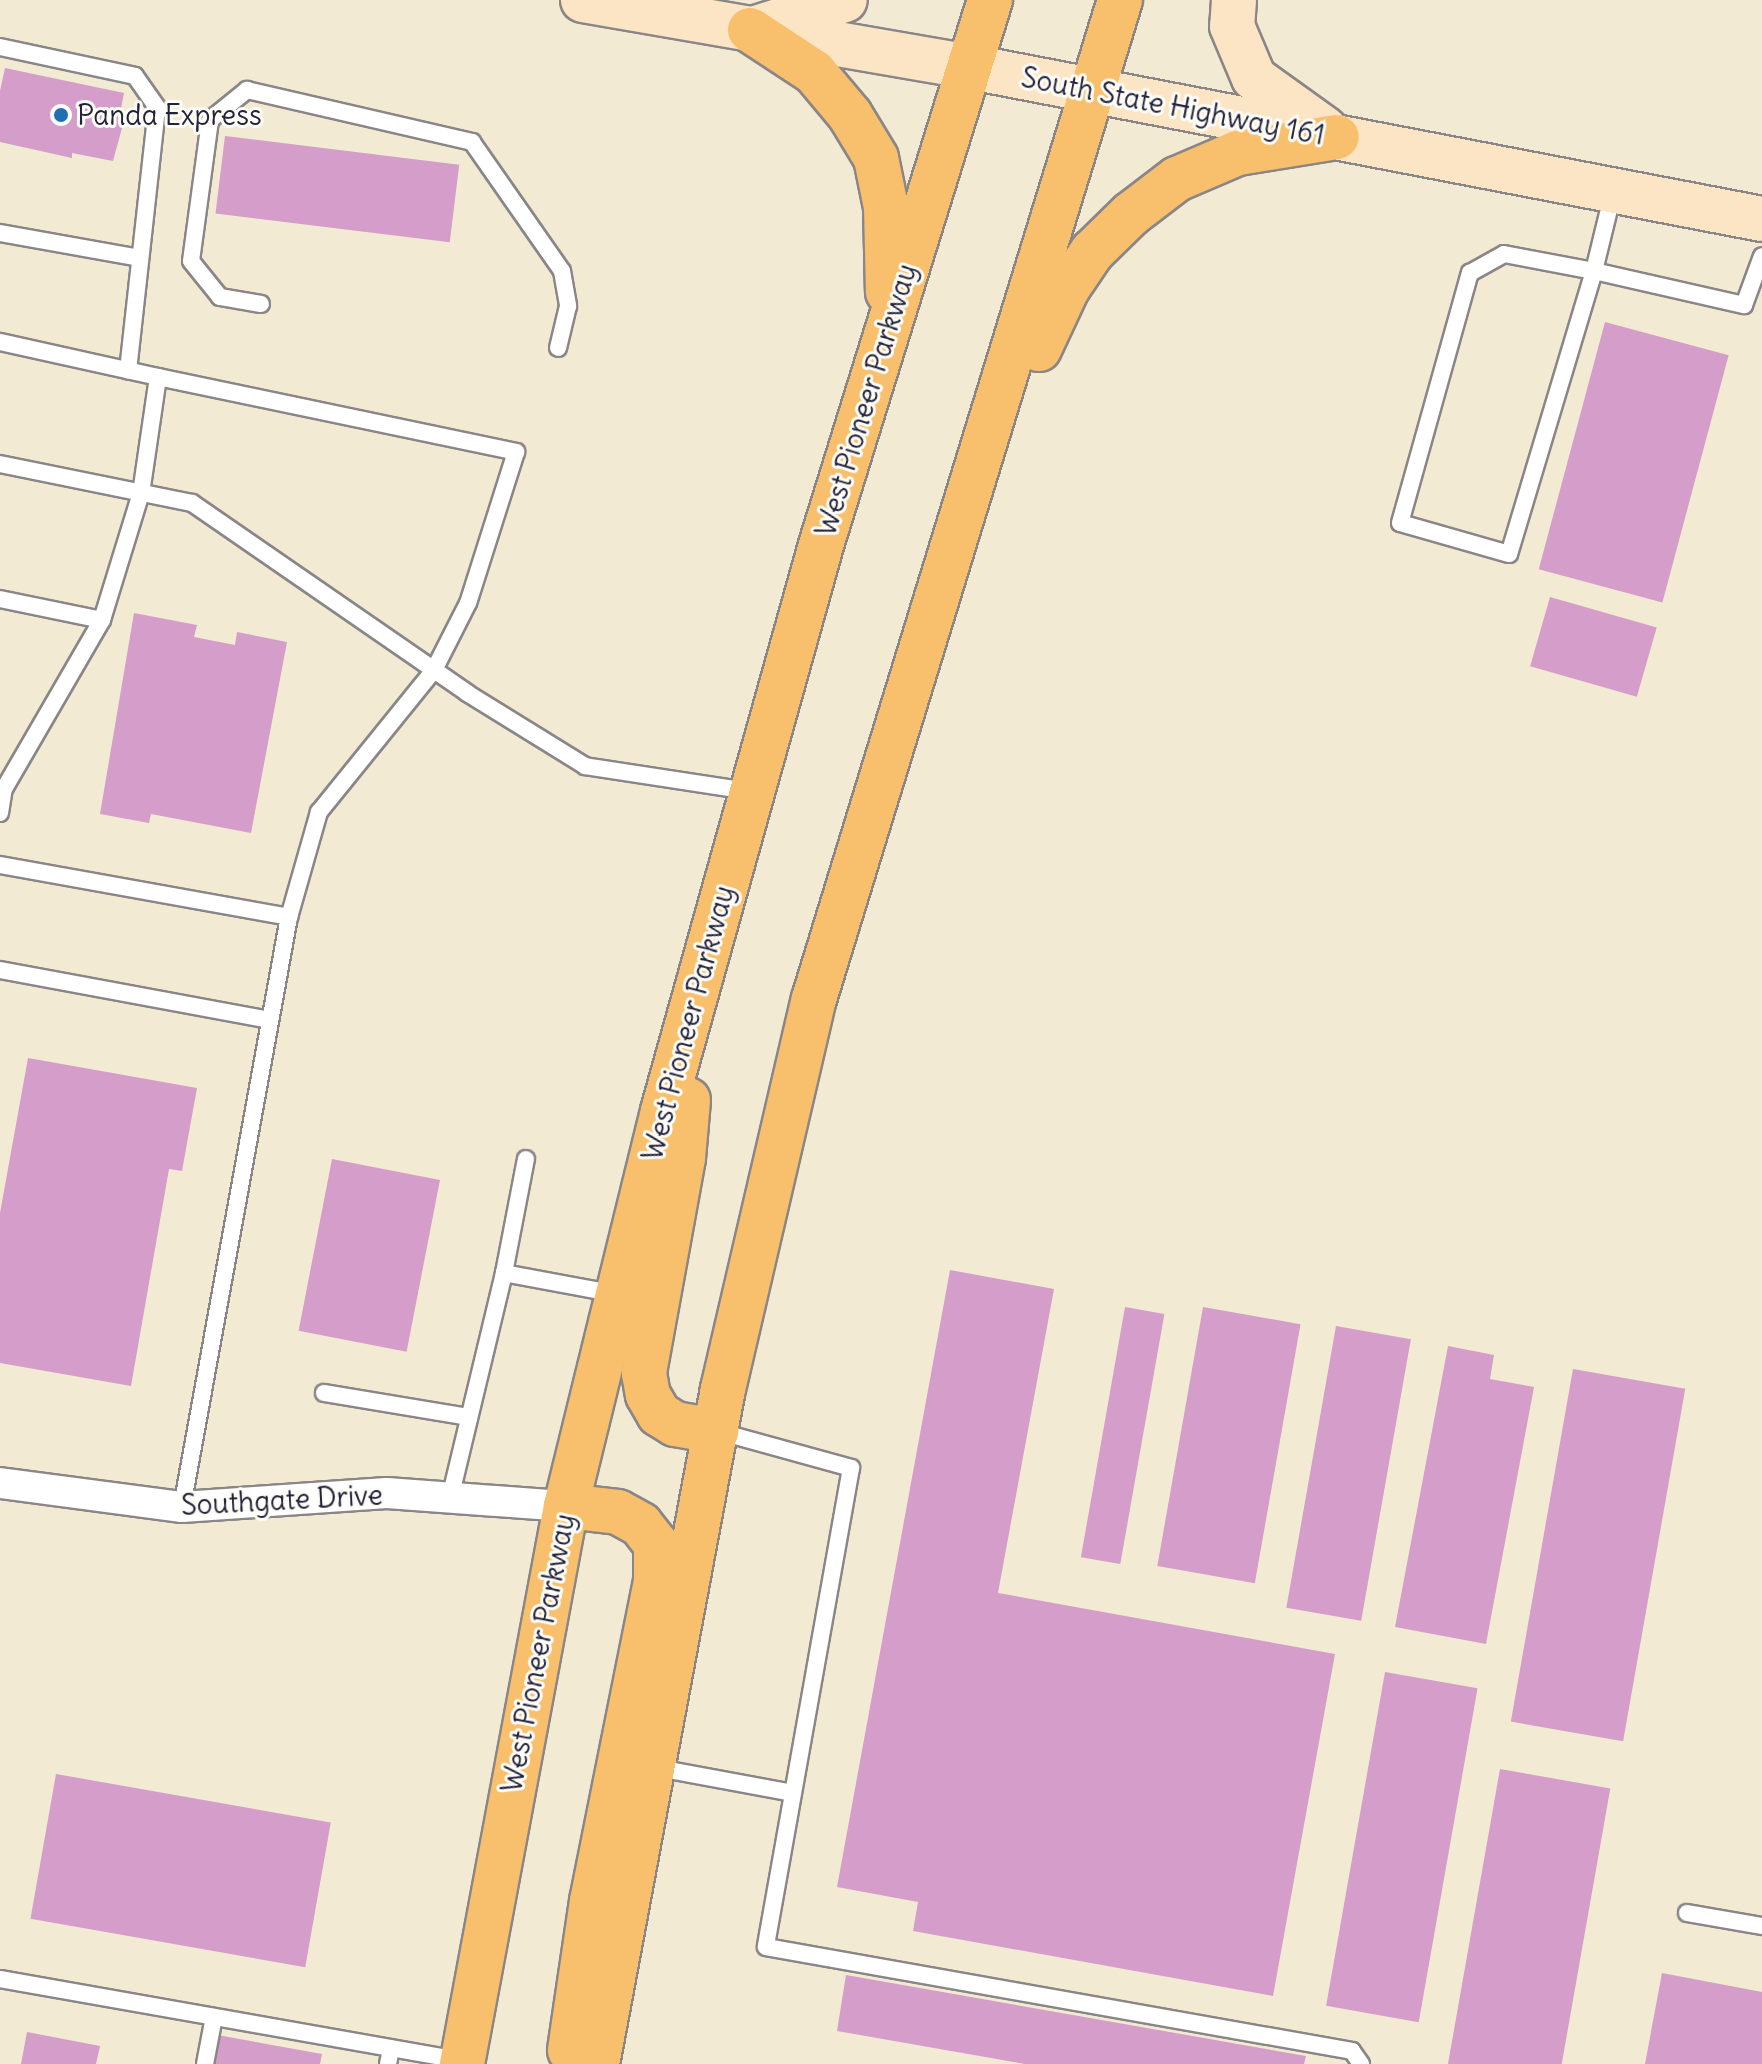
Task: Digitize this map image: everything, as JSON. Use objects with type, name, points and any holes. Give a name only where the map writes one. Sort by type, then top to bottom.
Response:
[{"type":"main road","name":"South State Highway 161","points":[[583,0],[971,67],[1762,219]]},
{"type":"main road","points":[[750,30],[845,0]]},
{"type":"main road","name":"West Pioneer Parkway","points":[[462,2062],[566,1506],[618,1294],[690,1014],[821,545],[990,0]]},
{"type":"main road","points":[[597,2064],[716,1431],[814,999],[1120,0]]},
{"type":"main road","points":[[1234,0],[1232,26],[1254,78],[1337,137]]},
{"type":"main road","points":[[750,30],[814,72],[850,115],[876,158],[886,207],[889,326]]},
{"type":"main road","points":[[988,438],[1039,348],[1067,289],[1092,252],[1131,214],[1177,179],[1238,153],[1337,137]]},
{"type":"main road","points":[[690,1014],[683,1158],[644,1373],[648,1395],[659,1414],[675,1424],[716,1431]]},
{"type":"main road","points":[[566,1506],[618,1512],[641,1525],[656,1544],[656,1581],[592,1901],[568,2064]]},
{"type":"street","name":"Southgate Drive","points":[[0,1483],[182,1507],[387,1493],[566,1506]]},
{"type":"lane","points":[[0,47],[135,76],[157,108],[128,370]]},
{"type":"lane","points":[[261,304],[220,297],[191,261],[210,120],[247,90],[472,142],[562,271],[568,306],[558,348]]},
{"type":"lane","points":[[1613,190],[1594,271],[1509,554],[1400,523],[1470,273],[1504,254],[1594,271],[1744,305],[1762,256]]},
{"type":"lane","points":[[0,233],[140,258]]},
{"type":"lane","points":[[0,342],[516,452],[468,603],[434,670],[319,812],[289,917],[182,1507]]},
{"type":"lane","points":[[0,813],[4,789],[102,620],[141,493],[158,377]]},
{"type":"lane","points":[[0,464],[192,503],[434,670],[585,766],[752,792]]},
{"type":"lane","points":[[0,599],[102,620]]},
{"type":"lane","points":[[0,865],[289,917]]},
{"type":"lane","points":[[0,970],[269,1020]]},
{"type":"lane","points":[[450,1498],[504,1273],[526,1159]]},
{"type":"lane","points":[[504,1273],[618,1294]]},
{"type":"lane","points":[[324,1393],[469,1417]]},
{"type":"lane","points":[[716,1431],[851,1468],[766,1947],[1352,2051],[1361,2064]]},
{"type":"lane","points":[[651,1767],[793,1793]]},
{"type":"lane","points":[[1687,1913],[1762,1926]]},
{"type":"lane","points":[[0,1979],[214,2017],[390,2056],[462,2062]]},
{"type":"lane","points":[[205,2064],[214,2017]]},
{"type":"building","name":"Panda Express","points":[[5,68],[124,93],[120,114],[125,117],[113,161],[72,153],[72,158],[0,142],[0,91]]},
{"type":"building","points":[[225,136],[459,165],[450,242],[215,213]]},
{"type":"building","points":[[1605,322],[1729,355],[1662,602],[1539,569]]},
{"type":"building","points":[[1550,597],[1657,628],[1637,697],[1530,666]]},
{"type":"building","points":[[134,613],[197,625],[194,637],[235,645],[237,632],[287,642],[251,833],[151,814],[149,823],[100,814]]},
{"type":"building","points":[[28,1058],[197,1088],[182,1171],[169,1169],[131,1386],[0,1363],[0,1213]]},
{"type":"building","points":[[332,1159],[440,1180],[407,1352],[299,1331]]},
{"type":"building","points":[[950,1270],[1054,1289],[998,1593],[1335,1654],[1273,1996],[913,1931],[918,1902],[837,1887]]},
{"type":"building","points":[[1125,1307],[1164,1314],[1120,1564],[1081,1557]]},
{"type":"building","points":[[1203,1307],[1300,1324],[1255,1583],[1157,1566]]},
{"type":"building","points":[[1336,1326],[1411,1339],[1361,1621],[1286,1608]]},
{"type":"building","points":[[1448,1346],[1494,1355],[1490,1379],[1534,1387],[1486,1644],[1395,1627]]},
{"type":"building","points":[[1573,1369],[1685,1389],[1623,1741],[1511,1722]]},
{"type":"building","points":[[1385,1672],[1478,1688],[1419,2022],[1326,2006]]},
{"type":"building","points":[[1500,1769],[1610,1788],[1562,2064],[1448,2064]]},
{"type":"building","points":[[56,1774],[331,1822],[305,1967],[30,1919]]},
{"type":"building","points":[[1662,1973],[1762,1992],[1762,2064],[1645,2064]]},
{"type":"building","points":[[846,1975],[1306,2056],[1304,2064],[1025,2064],[837,2031]]},
{"type":"building","points":[[27,2032],[100,2046],[96,2064],[21,2064]]},
{"type":"building","points":[[212,2034],[322,2054],[320,2064],[207,2064]]},
{"type":"place","name":"Panda Express","points":[[61,115]]}]
